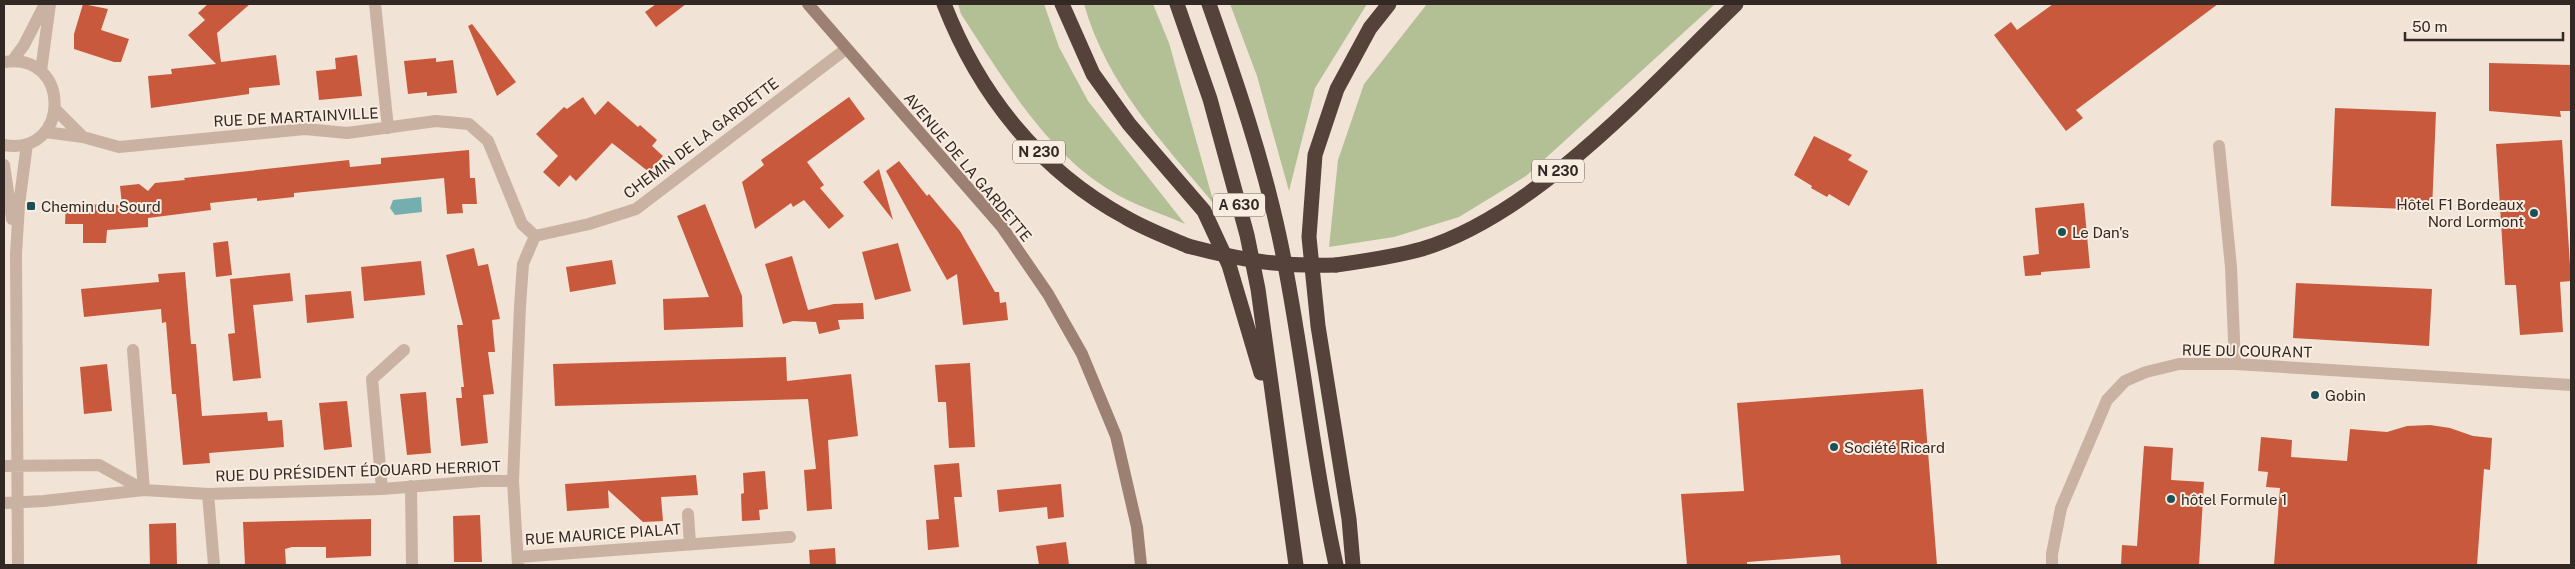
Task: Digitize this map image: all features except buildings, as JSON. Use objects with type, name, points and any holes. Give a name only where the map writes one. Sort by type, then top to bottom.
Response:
[{"type":"highway","name":"N 230","points":[[944,4],[959,43],[990,94],[1026,141],[1076,186],[1126,218],[1188,246],[1241,260],[1297,266],[1382,259],[1423,248],[1463,232],[1513,204],[1558,171],[1736,4]]},
{"type":"highway","points":[[1062,4],[1093,74],[1129,124],[1204,211],[1215,232],[1229,265],[1274,413]]},
{"type":"highway","name":"A 630","points":[[1177,4],[1210,99],[1247,235],[1258,290],[1296,565]]},
{"type":"highway","name":"A 630","points":[[1209,4],[1263,169],[1280,240],[1310,408],[1326,519],[1336,565]]},
{"type":"highway","points":[[1353,565],[1349,519],[1318,326],[1309,237],[1315,155],[1337,89],[1370,28],[1389,4]]},
{"type":"main road","name":"AVENUE DE LA GARDETTE","points":[[808,4],[1002,228],[1053,303],[1082,354],[1116,436],[1137,528],[1141,565]]},
{"type":"street","points":[[8,61],[24,45],[45,4]]},
{"type":"street","points":[[41,71],[50,4]]},
{"type":"street","points":[[375,4],[388,128]]},
{"type":"street","name":"CHEMIN DE LA GARDETTE","points":[[535,236],[589,224],[636,209],[846,49]]},
{"type":"street","points":[[4,145],[13,147],[27,144],[45,132],[53,118],[55,109],[53,88],[41,71],[23,62],[8,61]]},
{"type":"street","name":"RUE DE MARTAINVILLE","points":[[55,109],[83,137]]},
{"type":"street","name":"RUE DE MARTAINVILLE","points":[[45,132],[83,137],[119,147],[305,129],[347,133],[436,121],[470,124],[488,141],[522,224],[535,236]]},
{"type":"street","points":[[18,565],[10,503],[10,466],[16,254],[19,205],[27,144]]},
{"type":"street","points":[[2219,146],[2231,267],[2234,364]]},
{"type":"street","points":[[4,165],[16,254]]},
{"type":"street","points":[[518,561],[513,481],[523,264],[535,236]]},
{"type":"street","points":[[132,350],[144,490]]},
{"type":"street","points":[[382,489],[372,378],[404,350]]},
{"type":"street","name":"RUE DU COURANT","points":[[2052,565],[2052,554],[2061,508],[2107,400],[2125,382],[2146,372],[2179,364],[2234,364],[2571,385]]},
{"type":"street","name":"RUE DU PRÉSIDENT ÉDOUARD HERRIOT","points":[[10,466],[99,465],[144,490]]},
{"type":"street","name":"RUE DU PRÉSIDENT ÉDOUARD HERRIOT","points":[[10,503],[144,490],[208,494],[382,489],[513,481]]},
{"type":"street","points":[[412,486],[412,565]]},
{"type":"street","points":[[208,494],[214,565]]},
{"type":"street","name":"RUE MAURICE PIALAT","points":[[688,514],[690,544]]},
{"type":"street","name":"RUE MAURICE PIALAT","points":[[518,561],[690,544],[790,537]]},
{"type":"green space","points":[[958,4],[1044,4],[1059,47],[1088,101],[1185,224],[1138,205],[1111,191],[1087,175],[1066,155],[1027,112],[961,14]]},
{"type":"green space","points":[[1084,4],[1153,4],[1169,43],[1214,204],[1156,134],[1121,86],[1094,33]]},
{"type":"green space","points":[[1230,4],[1367,4],[1315,88],[1289,191],[1257,76]]},
{"type":"green space","points":[[1427,4],[1715,4],[1526,176],[1459,217],[1394,237],[1329,247],[1338,160],[1364,84]]},
{"type":"water","points":[[421,197],[422,212],[395,215],[390,208],[393,200]]},
{"type":"place","name":"Chemin du Sourd","points":[[31,206]]},
{"type":"place","name":"Hôtel F1 Bordeaux Nord Lormont","points":[[2534,213]]},
{"type":"place","name":"Le Dan's","points":[[2062,232]]},
{"type":"place","name":"Gobin","points":[[2315,395]]},
{"type":"place","name":"Société Ricard","points":[[1834,447]]},
{"type":"place","name":"hôtel Formule 1","points":[[2171,499]]}]
